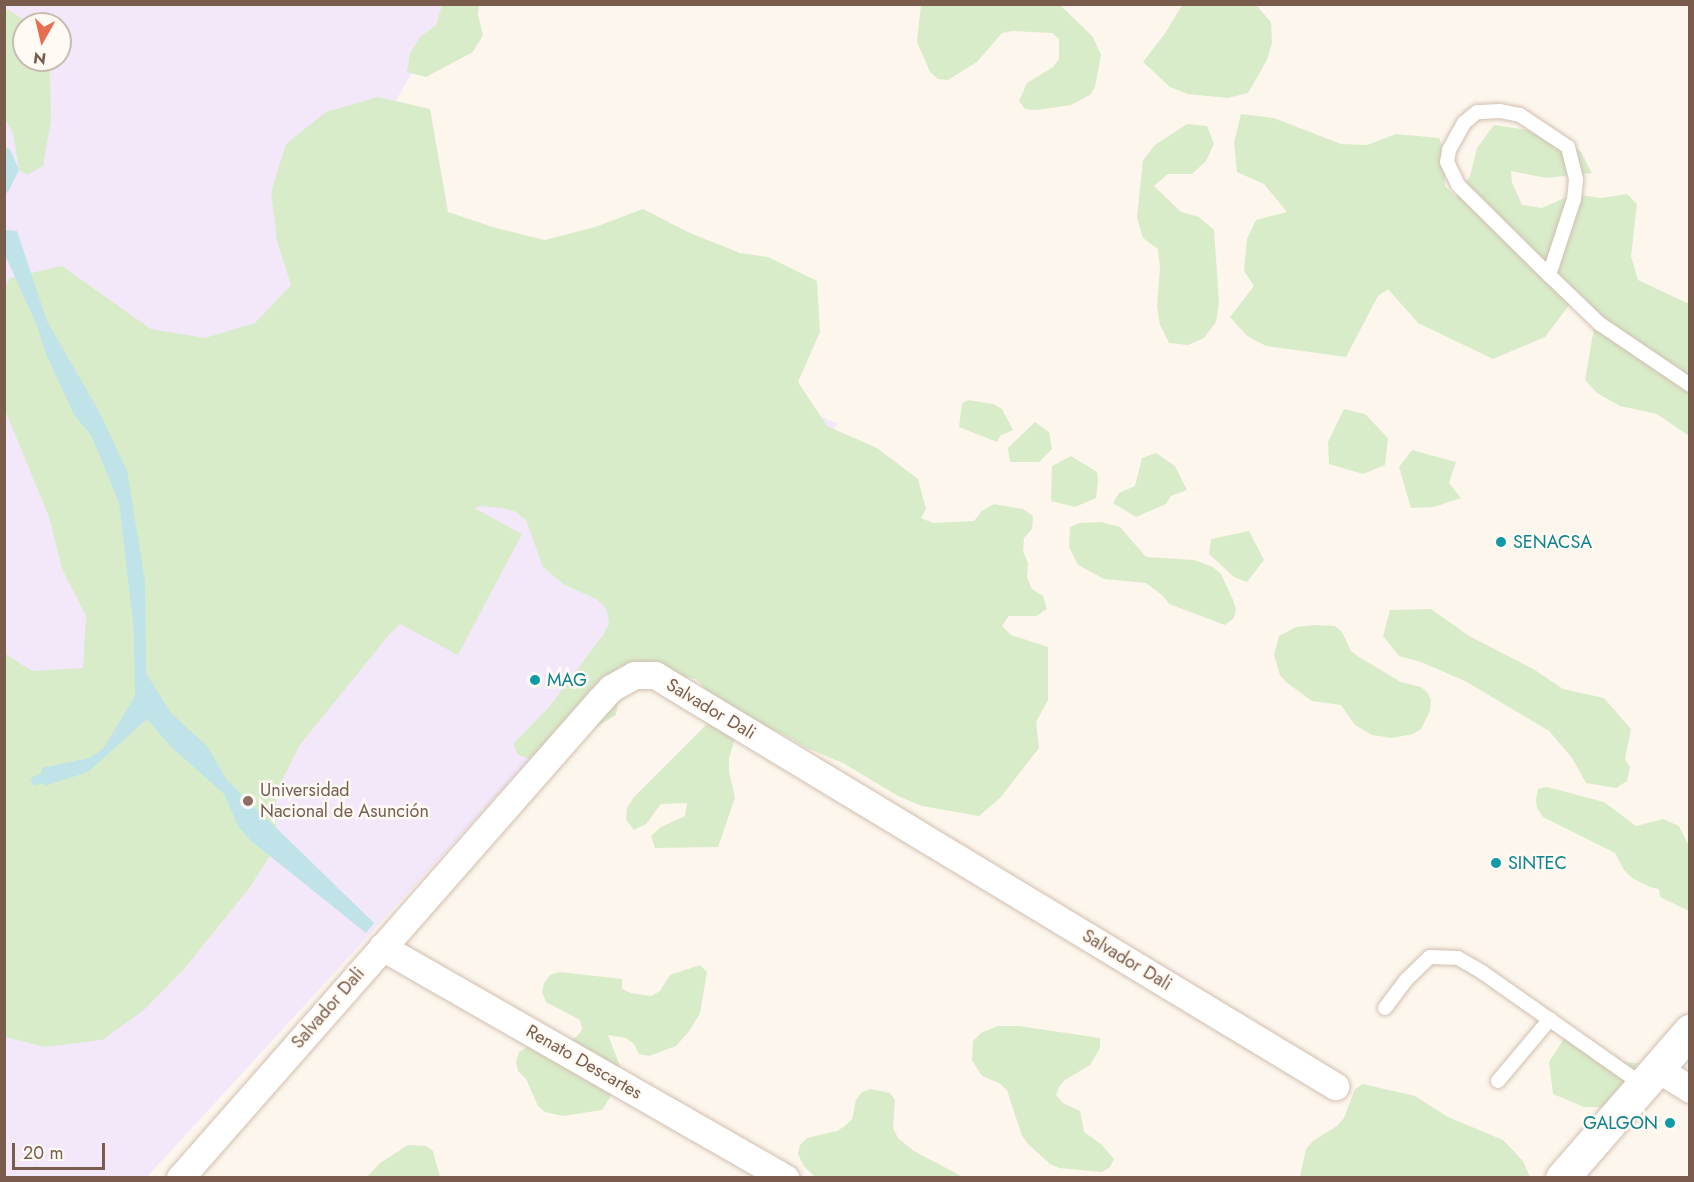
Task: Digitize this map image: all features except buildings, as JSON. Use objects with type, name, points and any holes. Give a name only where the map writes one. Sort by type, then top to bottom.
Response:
[{"type":"main road","points":[[1562,1178],[1689,1031]]},
{"type":"street","name":"Salvador Dali","points":[[180,1178],[611,688],[634,675],[656,675],[1335,1086]]},
{"type":"street","name":"Renato Descartes","points":[[382,947],[785,1178]]},
{"type":"street","points":[[1651,1077],[1689,1089]]},
{"type":"lane","points":[[1549,275],[1574,199],[1576,179],[1568,147],[1520,115],[1499,111],[1478,112],[1464,123],[1449,150],[1447,162],[1458,185],[1549,275],[1600,324],[1689,385]]},
{"type":"lane","points":[[1385,1008],[1406,980],[1430,957],[1458,958],[1550,1019],[1651,1077]]},
{"type":"lane","points":[[1498,1080],[1550,1019]]},
{"type":"shaded area","name":"Universidad Nacional de Asunción","points":[[5,5],[450,5],[338,203],[838,424],[147,1177],[5,1178]]},
{"type":"green space","points":[[1059,4],[1093,37],[1101,55],[1095,87],[1090,95],[1071,105],[1036,110],[1025,109],[1019,101],[1027,83],[1053,67],[1059,59],[1059,39],[1052,33],[1012,31],[1002,33],[977,62],[948,80],[938,79],[930,72],[917,42],[921,5]]},
{"type":"green space","points":[[442,5],[479,5],[478,15],[483,35],[473,52],[426,77],[407,72],[410,53],[421,36],[436,25]]},
{"type":"green space","points":[[1182,5],[1256,5],[1271,22],[1272,43],[1267,60],[1248,93],[1228,98],[1188,94],[1170,87],[1143,62],[1166,32]]},
{"type":"green space","points":[[5,8],[12,12],[12,72],[50,72],[51,121],[43,166],[27,175],[19,170],[13,133],[5,119]]},
{"type":"green space","name":"Universidad Nacional de Asunción","points":[[378,97],[430,109],[448,212],[496,228],[545,240],[595,227],[643,209],[690,233],[740,253],[768,257],[817,281],[820,332],[798,382],[827,426],[877,448],[918,479],[926,509],[921,518],[933,523],[974,521],[982,511],[994,504],[1023,509],[1033,516],[1032,529],[1024,538],[1023,551],[1028,563],[1027,577],[1032,589],[1043,596],[1047,609],[1036,616],[1009,616],[1002,626],[1011,635],[1048,647],[1048,700],[1036,722],[1039,748],[1000,798],[979,816],[922,806],[898,796],[843,763],[807,748],[785,735],[773,730],[748,730],[736,735],[729,758],[729,772],[735,798],[718,847],[655,848],[651,836],[661,827],[685,816],[687,803],[661,804],[646,824],[634,830],[626,820],[627,808],[634,797],[709,722],[714,698],[696,679],[640,667],[616,689],[618,703],[616,715],[585,734],[557,759],[530,759],[518,755],[513,744],[549,707],[603,635],[609,623],[607,610],[598,600],[563,584],[543,567],[526,520],[516,512],[503,508],[479,506],[476,509],[522,534],[458,655],[400,624],[388,636],[299,746],[276,793],[276,846],[250,887],[185,968],[144,1010],[102,1040],[45,1047],[5,1037],[4,866],[7,861],[4,859],[4,653],[32,671],[83,668],[86,616],[62,569],[49,517],[5,410],[4,292],[9,278],[62,266],[151,329],[205,338],[255,323],[291,285],[277,241],[271,192],[286,144],[326,112]]},
{"type":"green space","points":[[1241,114],[1274,118],[1341,144],[1367,145],[1396,134],[1439,138],[1445,153],[1445,186],[1456,197],[1470,176],[1477,148],[1494,125],[1555,134],[1581,152],[1592,173],[1546,178],[1511,171],[1512,182],[1522,205],[1542,208],[1573,194],[1601,198],[1627,194],[1637,204],[1631,256],[1638,280],[1689,304],[1689,436],[1657,414],[1620,406],[1597,393],[1585,380],[1594,328],[1570,304],[1545,337],[1493,359],[1418,323],[1388,289],[1378,296],[1346,357],[1266,346],[1247,336],[1230,317],[1254,286],[1244,271],[1247,239],[1256,220],[1287,212],[1264,184],[1237,172],[1234,143]]},
{"type":"green space","points":[[1187,124],[1207,126],[1214,144],[1206,161],[1192,174],[1168,174],[1154,186],[1181,212],[1199,217],[1214,230],[1219,302],[1216,322],[1204,338],[1188,345],[1169,343],[1160,325],[1157,307],[1160,268],[1158,249],[1143,238],[1137,218],[1143,160],[1155,145]]},
{"type":"green space","points":[[968,400],[993,404],[1002,409],[1013,430],[1000,436],[997,442],[959,427],[962,403]]},
{"type":"green space","points":[[1344,409],[1365,414],[1388,438],[1385,465],[1363,474],[1329,464],[1328,442]]},
{"type":"green space","points":[[1035,422],[1049,432],[1052,449],[1039,462],[1010,462],[1008,448]]},
{"type":"green space","points":[[1412,450],[1456,462],[1449,483],[1461,498],[1434,507],[1411,508],[1399,467]]},
{"type":"green space","points":[[1156,453],[1175,466],[1187,490],[1171,496],[1166,504],[1136,517],[1113,503],[1119,493],[1135,486],[1142,458]]},
{"type":"green space","points":[[1071,456],[1097,472],[1098,481],[1096,498],[1075,507],[1051,501],[1052,466]]},
{"type":"green space","points":[[1101,522],[1120,527],[1146,557],[1194,560],[1213,567],[1221,574],[1233,600],[1236,609],[1234,618],[1225,625],[1169,604],[1163,596],[1146,583],[1104,579],[1078,565],[1069,547],[1070,527],[1080,523]]},
{"type":"green space","points":[[1249,531],[1264,560],[1247,582],[1234,577],[1209,554],[1211,539]]},
{"type":"green space","points":[[1431,609],[1469,636],[1535,670],[1563,689],[1604,698],[1631,729],[1625,759],[1630,767],[1627,781],[1616,788],[1586,783],[1572,758],[1549,731],[1465,681],[1421,662],[1399,656],[1383,636],[1390,610]]},
{"type":"green space","points":[[1335,626],[1342,632],[1351,651],[1359,657],[1401,682],[1421,687],[1428,693],[1431,701],[1430,711],[1421,729],[1413,734],[1392,738],[1372,735],[1355,725],[1341,705],[1312,701],[1286,682],[1280,675],[1274,655],[1279,636],[1296,627]]},
{"type":"green space","points":[[1547,787],[1604,802],[1636,826],[1663,819],[1679,826],[1689,846],[1689,911],[1660,897],[1659,889],[1632,878],[1624,870],[1615,853],[1543,817],[1537,808],[1536,799],[1538,789]]},
{"type":"green space","points":[[700,965],[707,972],[700,1013],[690,1030],[676,1046],[649,1056],[639,1054],[634,1044],[626,1038],[608,1035],[620,1066],[617,1086],[602,1110],[563,1116],[545,1112],[538,1106],[526,1079],[518,1071],[516,1062],[519,1052],[536,1042],[566,1041],[576,1037],[582,1030],[580,1020],[546,1002],[542,992],[544,983],[550,975],[560,972],[622,979],[622,989],[651,996],[660,991],[670,975]]},
{"type":"green space","points":[[998,1026],[1019,1026],[1100,1038],[1100,1048],[1090,1065],[1065,1080],[1056,1095],[1063,1103],[1080,1111],[1084,1132],[1101,1144],[1114,1159],[1110,1167],[1102,1172],[1059,1168],[1050,1164],[1028,1144],[1022,1136],[1007,1090],[999,1083],[982,1076],[972,1060],[973,1041],[981,1033]]},
{"type":"green space","points":[[1580,1036],[1600,1046],[1599,1061],[1606,1068],[1618,1062],[1638,1063],[1632,1077],[1603,1107],[1584,1107],[1553,1094],[1549,1062],[1563,1040]]},
{"type":"green space","points":[[1363,1084],[1415,1096],[1448,1117],[1503,1140],[1523,1161],[1530,1177],[1300,1177],[1306,1149],[1313,1141],[1337,1126],[1344,1118],[1355,1089]]},
{"type":"green space","points":[[871,1089],[890,1093],[895,1100],[893,1128],[898,1138],[914,1151],[963,1177],[815,1177],[803,1165],[798,1154],[800,1145],[807,1138],[837,1131],[845,1126],[852,1119],[856,1100],[862,1092]]},
{"type":"green space","points":[[408,1145],[426,1146],[433,1151],[440,1177],[367,1177],[380,1163]]},
{"type":"water","points":[[4,145],[11,151],[19,170],[5,194]]},
{"type":"water","points":[[5,230],[17,231],[47,321],[101,415],[127,471],[145,581],[146,673],[171,713],[207,746],[227,780],[374,923],[366,933],[250,840],[238,826],[224,794],[170,746],[147,719],[88,772],[45,786],[41,779],[42,768],[89,758],[103,749],[135,696],[134,630],[119,503],[92,437],[73,413],[46,354],[37,326],[5,255]]},
{"type":"waterway","points":[[35,780],[53,775]]},
{"type":"place","name":"SENACSA","points":[[1501,542]]},
{"type":"place","name":"MAG","points":[[535,680]]},
{"type":"place","name":"Universidad Nacional de Asunción","points":[[248,801]]},
{"type":"place","name":"SINTEC","points":[[1496,863]]},
{"type":"place","name":"GALGON","points":[[1670,1123]]}]
